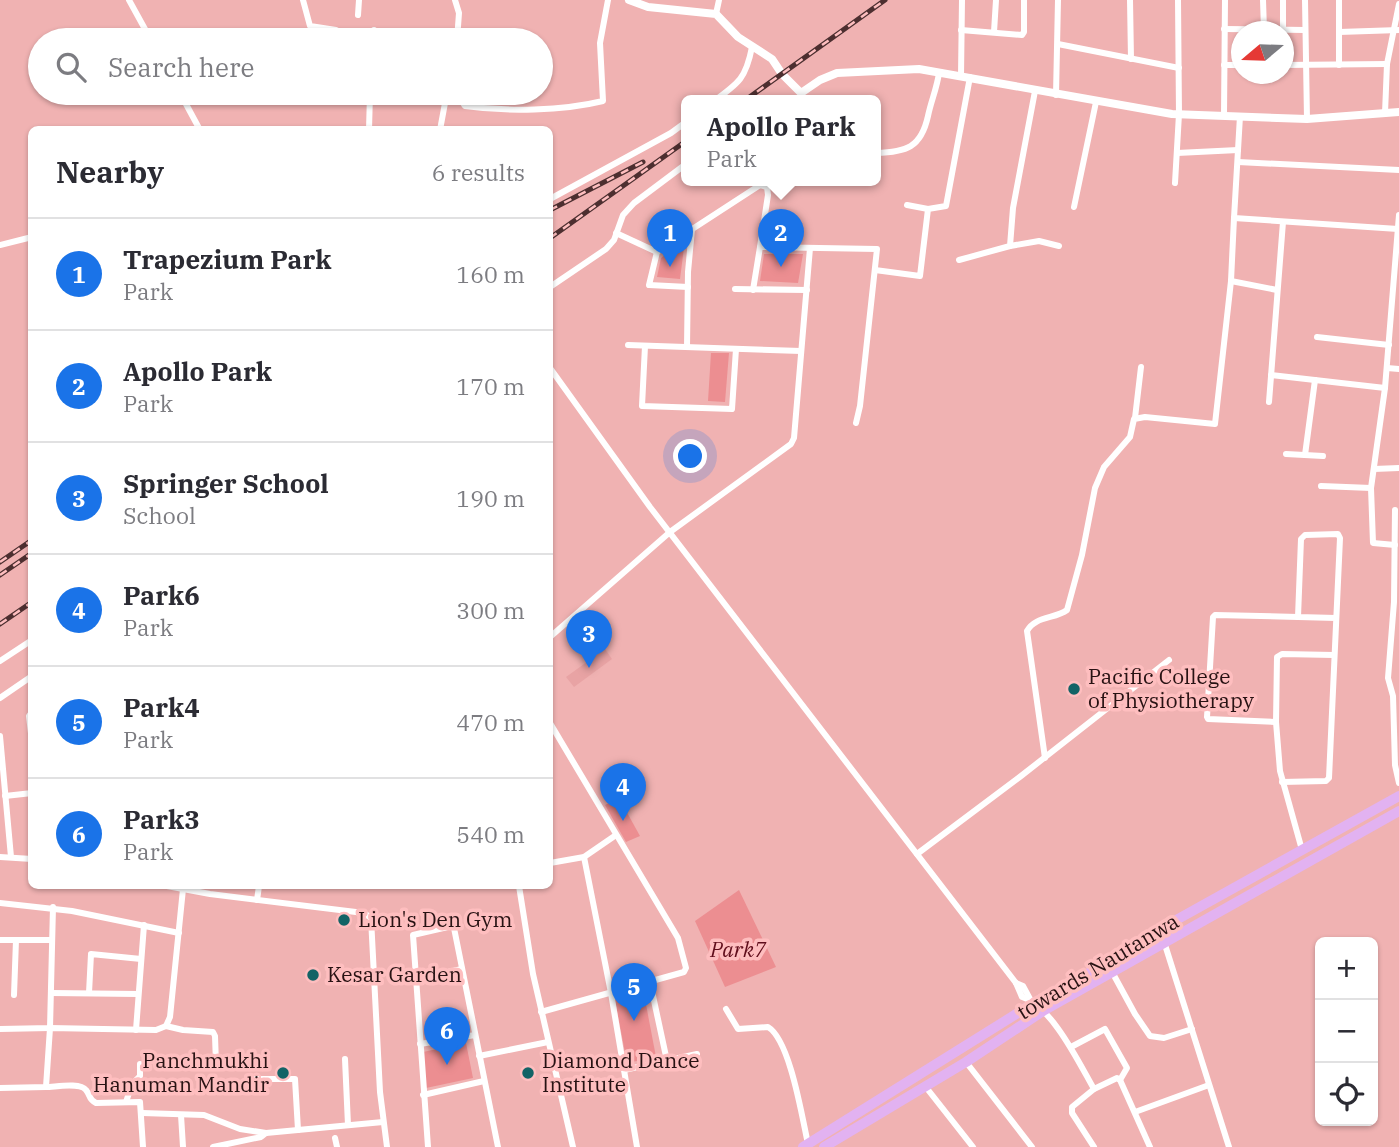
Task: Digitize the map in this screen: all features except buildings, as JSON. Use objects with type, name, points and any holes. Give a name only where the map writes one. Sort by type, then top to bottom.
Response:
[{"type":"main road","name":"towards Nautanwa","points":[[805,1145],[1036,1004],[1110,967],[1160,929],[1399,796]]},
{"type":"main road","points":[[1110,967],[1164,942],[1399,811]]},
{"type":"main road","points":[[824,1147],[966,1062],[1036,1004]]},
{"type":"street","points":[[129,0],[144,28]]},
{"type":"street","points":[[303,0],[310,26],[323,28]]},
{"type":"street","points":[[358,15],[359,0]]},
{"type":"street","points":[[455,0],[459,13],[458,28]]},
{"type":"street","points":[[464,105],[487,109],[580,107],[603,102],[600,43],[608,0]]},
{"type":"street","points":[[629,0],[648,7],[716,14],[738,37],[772,59],[798,95]]},
{"type":"street","points":[[716,14],[719,0]]},
{"type":"street","points":[[961,76],[962,0]]},
{"type":"street","points":[[994,33],[996,0]]},
{"type":"street","points":[[961,30],[1023,34],[1024,0]]},
{"type":"street","points":[[1056,95],[1058,0]]},
{"type":"street","points":[[1130,0],[1131,59]]},
{"type":"street","points":[[1175,183],[1179,114],[1178,0]]},
{"type":"street","points":[[1224,0],[1224,115]]},
{"type":"street","points":[[1263,0],[1264,21]]},
{"type":"street","points":[[1283,0],[1283,21]]},
{"type":"street","points":[[1305,0],[1307,119]]},
{"type":"street","points":[[1339,0],[1339,65]]},
{"type":"street","points":[[1385,113],[1387,64],[1396,30],[1399,4]]},
{"type":"street","points":[[1224,29],[1231,29]]},
{"type":"street","points":[[1294,30],[1306,30]]},
{"type":"street","points":[[1339,32],[1396,30]]},
{"type":"street","points":[[1058,44],[1178,68]]},
{"type":"street","points":[[723,95],[746,74],[752,47]]},
{"type":"street","points":[[1294,65],[1387,64]]},
{"type":"street","points":[[1224,65],[1231,65]]},
{"type":"street","points":[[802,95],[820,80],[837,73],[919,69],[1096,102],[1179,114],[1307,119],[1399,112]]},
{"type":"street","points":[[881,153],[903,151],[916,142],[927,124],[939,73]]},
{"type":"street","points":[[907,205],[928,209],[946,206],[970,77]]},
{"type":"street","points":[[1010,246],[1013,208],[1035,90]]},
{"type":"street","points":[[1074,206],[1096,102]]},
{"type":"street","points":[[186,105],[198,126]]},
{"type":"street","points":[[369,126],[370,105]]},
{"type":"street","points":[[441,126],[445,105]]},
{"type":"street","points":[[1135,418],[1215,424],[1231,281],[1240,116]]},
{"type":"street","points":[[553,197],[681,126]]},
{"type":"street","points":[[1177,153],[1238,150]]},
{"type":"street","points":[[1238,162],[1399,170]]},
{"type":"street","points":[[553,285],[606,249],[623,215],[634,203],[681,168]]},
{"type":"street","points":[[688,287],[649,285],[657,252],[758,186]]},
{"type":"street","points":[[753,290],[768,195],[766,187],[763,186]]},
{"type":"street","points":[[875,270],[920,276],[928,209]]},
{"type":"street","points":[[1395,545],[1373,543],[1371,488],[1385,388],[1399,215]]},
{"type":"street","points":[[1234,218],[1398,229]]},
{"type":"street","points":[[1269,402],[1283,222]]},
{"type":"street","points":[[687,347],[692,229]]},
{"type":"street","points":[[616,233],[657,252]]},
{"type":"street","points":[[0,245],[28,238]]},
{"type":"street","points":[[960,260],[1039,241],[1059,246]]},
{"type":"street","points":[[760,247],[877,250],[856,423]]},
{"type":"street","points":[[553,634],[670,532],[791,444],[794,438],[810,247]]},
{"type":"street","points":[[1231,281],[1277,289]]},
{"type":"street","points":[[736,289],[807,290]]},
{"type":"street","points":[[1317,337],[1389,345]]},
{"type":"street","points":[[628,345],[802,351]]},
{"type":"street","points":[[645,346],[642,406],[720,409],[733,409],[736,349]]},
{"type":"street","points":[[1045,758],[1027,631],[1033,622],[1063,614],[1067,610],[1082,555],[1095,488],[1104,467],[1130,437],[1141,367]]},
{"type":"street","points":[[1387,368],[1399,369]]},
{"type":"street","points":[[553,372],[670,532],[1016,983],[1022,997],[1036,1004],[1071,1047],[1094,1089]]},
{"type":"street","points":[[1271,375],[1385,388]]},
{"type":"street","points":[[1305,455],[1315,380]]},
{"type":"street","points":[[1286,453],[1323,456]]},
{"type":"street","points":[[1374,469],[1399,468]]},
{"type":"street","points":[[1321,485],[1371,488]]},
{"type":"street","points":[[1395,510],[1394,602],[1388,678],[1393,696],[1395,765],[1399,783]]},
{"type":"street","points":[[1282,782],[1326,781],[1329,778],[1340,538],[1338,534],[1305,535],[1301,539],[1298,617]]},
{"type":"street","points":[[1276,722],[1208,719],[1213,617],[1336,618]]},
{"type":"street","points":[[0,661],[28,643]]},
{"type":"street","points":[[1302,850],[1282,782],[1276,722],[1279,655],[1334,655]]},
{"type":"street","points":[[917,854],[1169,660]]},
{"type":"street","points":[[0,698],[28,679]]},
{"type":"street","points":[[541,1012],[684,972],[687,968],[678,938],[553,728]]},
{"type":"street","points":[[0,736],[10,858]]},
{"type":"street","points":[[5,796],[28,793]]},
{"type":"street","points":[[553,862],[584,857],[616,835]]},
{"type":"street","points":[[0,857],[28,859]]},
{"type":"street","points":[[584,857],[611,993],[637,1147]]},
{"type":"street","points":[[166,1026],[170,1017],[183,889],[364,914],[371,918],[380,1092],[387,1147]]},
{"type":"street","points":[[257,900],[259,889]]},
{"type":"street","points":[[520,889],[541,1012],[573,1147]]},
{"type":"street","points":[[0,903],[53,907],[178,933]]},
{"type":"street","points":[[46,1087],[53,907]]},
{"type":"street","points":[[136,1030],[144,925]]},
{"type":"street","points":[[428,1147],[415,933],[454,927],[498,1147]]},
{"type":"street","points":[[1160,929],[1229,1147]]},
{"type":"street","points":[[0,940],[52,940]]},
{"type":"street","points":[[14,995],[16,940]]},
{"type":"street","points":[[89,993],[91,954],[141,959]]},
{"type":"street","points":[[1110,967],[1150,1036],[1164,1038],[1192,1029]]},
{"type":"street","points":[[416,979],[462,970]]},
{"type":"street","points":[[650,982],[667,1061]]},
{"type":"street","points":[[51,993],[138,994]]},
{"type":"street","points":[[726,1009],[738,1029],[768,1027],[778,1037],[797,1094],[805,1145]]},
{"type":"street","points":[[0,1029],[156,1030],[166,1026],[215,1034],[216,1064]]},
{"type":"street","points":[[1071,1047],[1105,1030],[1127,1068],[1120,1080]]},
{"type":"street","points":[[420,1044],[475,1035]]},
{"type":"street","points":[[479,1056],[548,1042]]},
{"type":"street","points":[[624,1070],[697,1054]]},
{"type":"street","points":[[345,1059],[348,1125]]},
{"type":"street","points":[[966,1062],[1032,1147]]},
{"type":"street","points":[[126,1102],[131,1084],[139,1076],[139,1064]]},
{"type":"street","points":[[247,1079],[296,1080],[298,1130]]},
{"type":"street","points":[[1094,1147],[1072,1110],[1094,1089],[1115,1079],[1120,1080]]},
{"type":"street","points":[[1120,1080],[1150,1147]]},
{"type":"street","points":[[423,1095],[484,1081]]},
{"type":"street","points":[[1135,1112],[1209,1085]]},
{"type":"street","points":[[925,1086],[973,1147]]},
{"type":"street","points":[[0,1088],[79,1087],[86,1090],[90,1100],[96,1103],[140,1102],[143,1147]]},
{"type":"street","points":[[142,1114],[204,1115],[240,1129],[266,1133],[383,1122]]},
{"type":"street","points":[[181,1115],[183,1147]]},
{"type":"street","points":[[213,1147],[261,1137],[266,1133]]},
{"type":"street","points":[[335,1138],[337,1147]]},
{"type":"shaded area","points":[[605,649],[612,659],[574,687],[566,677]]},
{"type":"green space","points":[[685,240],[680,279],[657,277],[661,258]]},
{"type":"green space","points":[[764,254],[803,254],[798,283],[760,281]]},
{"type":"green space","points":[[711,353],[729,353],[725,402],[708,401]]},
{"type":"green space","points":[[619,798],[640,836],[626,842],[605,805]]},
{"type":"green space","name":"Park7","points":[[739,890],[776,967],[725,987],[695,921]]},
{"type":"green space","points":[[644,994],[656,1057],[627,1063],[615,1000]]},
{"type":"green space","points":[[466,1043],[473,1078],[426,1088],[423,1052]]},
{"type":"railway","points":[[752,95],[885,0]]},
{"type":"railway","points":[[553,236],[681,145]]},
{"type":"railway","points":[[553,208],[643,162]]},
{"type":"railway","points":[[0,562],[28,543]]},
{"type":"railway","points":[[0,575],[28,556]]},
{"type":"railway","points":[[0,624],[28,605]]},
{"type":"place","name":"Trapezium Park","points":[[670,267]]},
{"type":"place","name":"Apollo Park","points":[[781,267]]},
{"type":"place","name":"Springer School","points":[[589,668]]},
{"type":"place","name":"Pacific College of Physiotherapy","points":[[1074,689]]},
{"type":"place","name":"Park6","points":[[623,821]]},
{"type":"place","name":"Lion's Den Gym","points":[[344,920]]},
{"type":"place","name":"Kesar Garden","points":[[313,975]]},
{"type":"place","name":"Park4","points":[[634,1021]]},
{"type":"place","name":"Park3","points":[[447,1065]]},
{"type":"place","name":"Panchmukhi Hanuman Mandir","points":[[283,1073]]},
{"type":"place","name":"Diamond Dance Institute","points":[[528,1073]]}]
